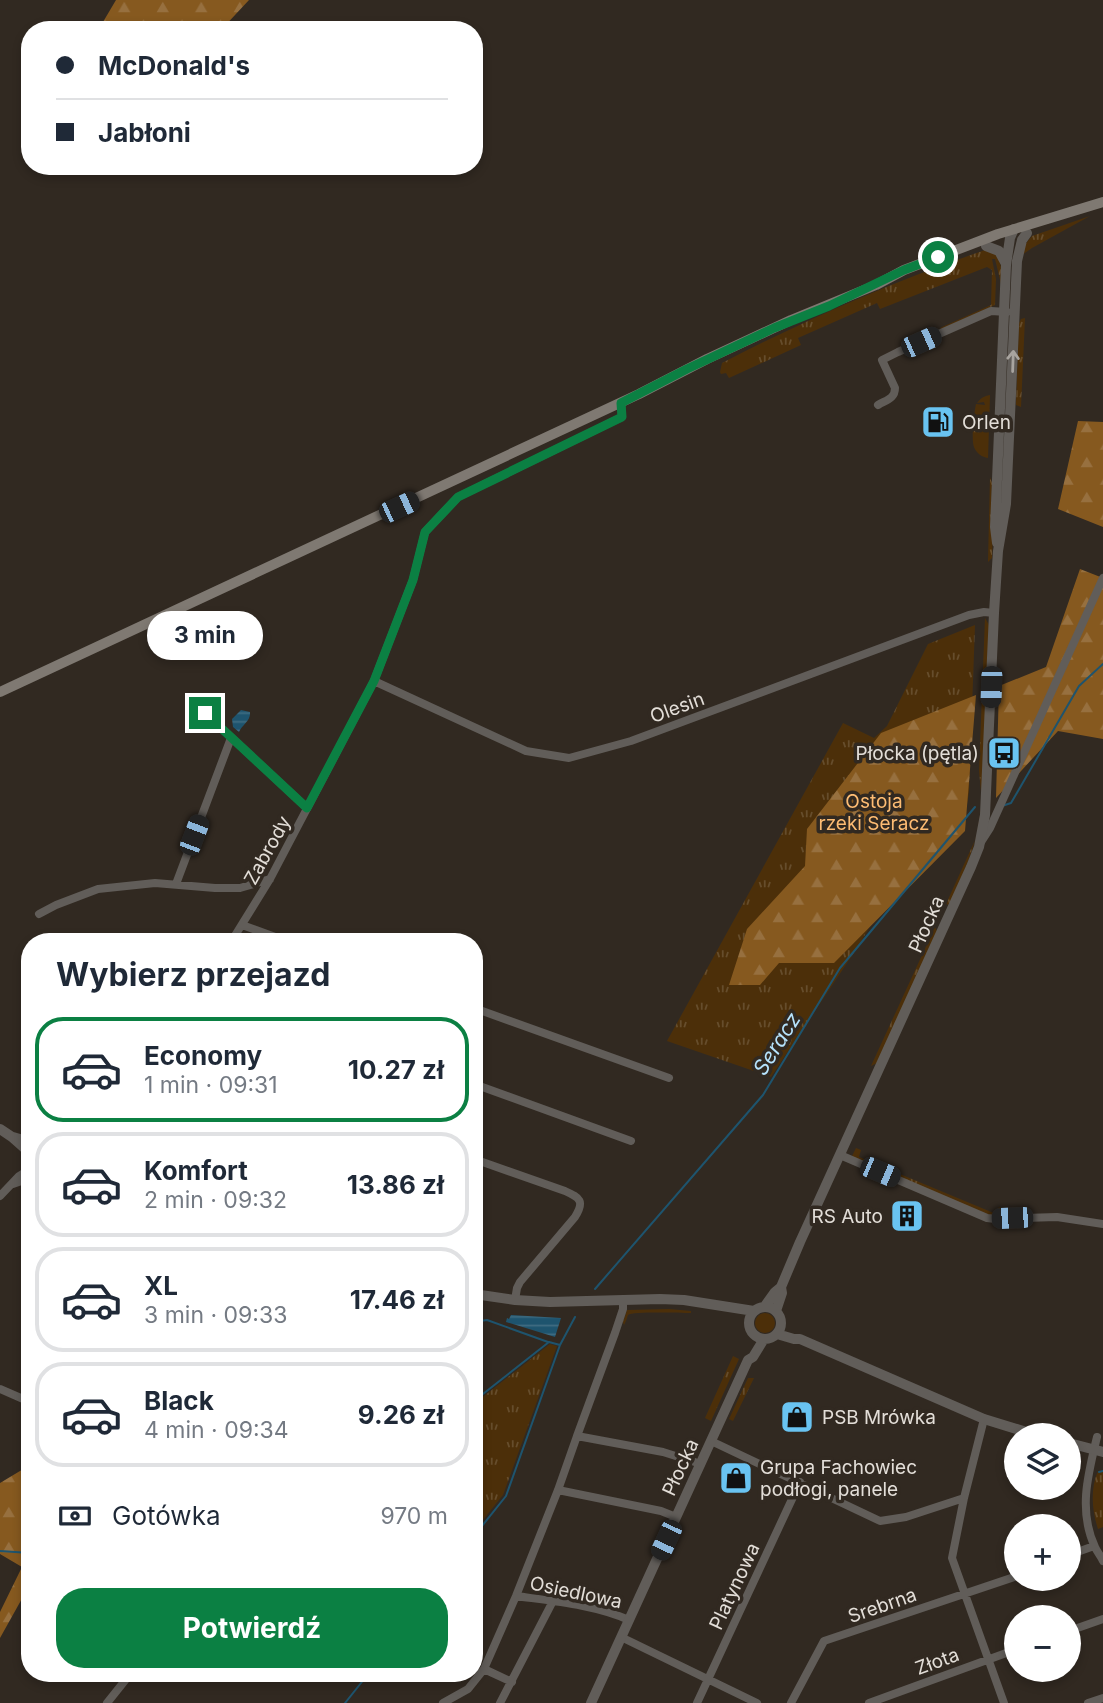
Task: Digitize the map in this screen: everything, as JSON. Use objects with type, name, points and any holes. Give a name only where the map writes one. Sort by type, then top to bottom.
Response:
[{"type":"main road","points":[[876,285],[1103,202]]},
{"type":"main road","points":[[0,692],[639,394],[710,366],[904,270],[938,257],[1027,233],[1103,208]]},
{"type":"street","name":"Płocka","points":[[1009,312],[1017,261],[1022,240],[1027,233]]},
{"type":"street","name":"Płocka","points":[[1013,235],[1017,261]]},
{"type":"street","name":"Płocka","points":[[765,1306],[781,1287],[979,846],[985,815],[998,551],[1006,504],[1009,312],[1006,265],[1013,235]]},
{"type":"street","points":[[986,246],[999,251],[1006,265]]},
{"type":"street","points":[[878,405],[892,398],[895,393],[883,360],[990,311],[1009,312]]},
{"type":"street","name":"Płocka","points":[[998,551],[995,527],[997,464],[1006,388]]},
{"type":"street","name":"Zabrody","points":[[237,933],[270,879],[374,681],[413,580],[425,532],[458,497],[622,417],[621,403]]},
{"type":"street","points":[[997,464],[1008,461]]},
{"type":"street","points":[[979,846],[990,828],[1103,578]]},
{"type":"street","name":"Olesin","points":[[374,681],[526,751],[569,758],[631,741],[969,615],[994,612]]},
{"type":"street","points":[[205,713],[307,808]]},
{"type":"street","points":[[176,884],[231,737]]},
{"type":"street","points":[[988,761],[1020,761]]},
{"type":"street","points":[[39,914],[98,889],[155,883],[240,888],[270,879]]},
{"type":"street","points":[[242,925],[264,933]]},
{"type":"street","points":[[483,1011],[669,1078]]},
{"type":"street","points":[[483,1087],[631,1141]]},
{"type":"street","points":[[0,1129],[21,1139]]},
{"type":"street","points":[[12,1136],[21,1144]]},
{"type":"street","points":[[839,1156],[987,1217],[1057,1217],[1103,1224]]},
{"type":"street","points":[[483,1162],[565,1191],[578,1197],[581,1202],[581,1209],[575,1217],[520,1282],[515,1300]]},
{"type":"street","points":[[0,1196],[21,1175]]},
{"type":"street","points":[[13,1184],[21,1181]]},
{"type":"street","name":"Płocka","points":[[776,1311],[782,1293],[781,1287]]},
{"type":"street","points":[[483,1295],[550,1302],[684,1300],[754,1311],[765,1306],[776,1311],[780,1317],[779,1329],[771,1338],[756,1337],[752,1334],[748,1322],[724,1307]]},
{"type":"street","points":[[512,1682],[484,1669],[558,1490],[615,1333],[623,1309],[623,1300]]},
{"type":"street","points":[[748,1322],[754,1311]]},
{"type":"street","points":[[779,1329],[794,1339],[800,1339],[984,1419],[1004,1425]]},
{"type":"street","name":"Płocka","points":[[591,1703],[748,1360],[752,1334]]},
{"type":"street","name":"Płocka","points":[[748,1360],[753,1357],[764,1339]]},
{"type":"street","points":[[0,1389],[21,1398]]},
{"type":"street","points":[[984,1419],[952,1558],[1004,1703]]},
{"type":"street","points":[[577,1436],[663,1452],[701,1464]]},
{"type":"street","points":[[1097,1437],[1098,1450],[1085,1498],[1094,1546],[1103,1561]]},
{"type":"street","points":[[712,1441],[880,1521],[906,1517],[964,1499]]},
{"type":"street","name":"Platynowa","points":[[698,1703],[800,1482]]},
{"type":"street","points":[[558,1490],[661,1511],[677,1517]]},
{"type":"street","points":[[1081,1551],[1094,1546]]},
{"type":"street","name":"Srebrna","points":[[791,1703],[824,1641],[1004,1580]]},
{"type":"street","name":"Osiedlowa","points":[[516,1596],[615,1614],[629,1620]]},
{"type":"street","points":[[500,1703],[553,1601]]},
{"type":"street","points":[[1081,1627],[1103,1619]]},
{"type":"street","points":[[621,1637],[757,1703]]},
{"type":"street","name":"Złota","points":[[869,1703],[1004,1653]]},
{"type":"street","points":[[107,1703],[124,1682]]},
{"type":"street","points":[[443,1703],[468,1689],[474,1682]]},
{"type":"street","points":[[1088,1703],[1103,1698]]},
{"type":"green space","points":[[116,0],[249,0],[229,21],[104,21]]},
{"type":"green space","points":[[1090,216],[1022,255],[1022,248],[1032,236]]},
{"type":"green space","points":[[985,250],[998,256],[1002,271],[1001,284],[995,259],[992,259],[996,279],[995,305],[940,328],[991,305],[992,270],[987,267],[880,309],[877,303],[798,338],[801,345],[729,378],[726,373],[720,372],[722,363],[786,331],[885,288]]},
{"type":"green space","points":[[1025,318],[1021,407],[1016,405],[1019,323]]},
{"type":"green space","points":[[990,395],[988,458],[975,449],[973,432],[976,404],[985,405],[984,402],[977,403]]},
{"type":"green space","points":[[1078,421],[1103,422],[1103,527],[1058,509]]},
{"type":"green space","points":[[990,477],[993,527],[992,558],[988,562]]},
{"type":"green space","points":[[1080,569],[1103,578],[1103,739],[1058,731],[996,798],[999,686],[1046,667]]},
{"type":"green space","points":[[985,618],[989,625],[981,813],[977,833],[981,810],[979,771]]},
{"type":"green space","name":"Ostoja rzeki Seracz","points":[[975,625],[969,792],[965,817],[881,908],[771,1077],[667,1041],[843,723],[874,738],[887,726],[928,644]]},
{"type":"green space","points":[[976,695],[965,831],[834,963],[779,963],[760,985],[729,985],[747,929],[805,866],[807,829],[881,733]]},
{"type":"green space","points":[[975,840],[949,905],[946,904]]},
{"type":"green space","points":[[935,927],[936,935],[877,1063],[871,1066]]},
{"type":"green space","points":[[856,1148],[861,1150],[859,1157],[996,1214],[999,1207],[1010,1212],[1008,1215],[990,1215],[851,1158]]},
{"type":"green space","points":[[669,1309],[691,1313],[631,1314],[624,1325],[623,1322],[627,1310]]},
{"type":"green space","points":[[761,1313],[769,1313],[775,1323],[769,1333],[761,1333],[755,1327],[755,1319]]},
{"type":"green space","points":[[550,1344],[557,1346],[503,1495],[483,1520],[483,1397]]},
{"type":"green space","points":[[733,1356],[739,1359],[711,1421],[705,1418]]},
{"type":"green space","points":[[748,1378],[754,1378],[733,1421],[729,1419]]},
{"type":"green space","points":[[21,1470],[21,1566],[0,1554],[0,1483]]},
{"type":"green space","points":[[1098,1471],[1103,1471],[1103,1527],[1098,1529],[1093,1500]]},
{"type":"green space","points":[[21,1569],[21,1600],[0,1638],[0,1612]]},
{"type":"water","points":[[241,710],[250,712],[250,715],[239,732],[233,727],[232,719]]},
{"type":"water","points":[[511,1315],[561,1318],[555,1337],[506,1322]]},
{"type":"waterway","name":"Seracz","points":[[1002,806],[1011,803],[1079,686],[1103,664]]},
{"type":"waterway","name":"Seracz","points":[[595,1289],[763,1095],[840,968],[975,807]]},
{"type":"waterway","name":"Seracz","points":[[483,1525],[506,1496],[560,1345],[575,1317]]},
{"type":"waterway","points":[[483,1321],[548,1342]]},
{"type":"waterway","points":[[483,1394],[549,1342],[560,1345]]},
{"type":"waterway","points":[[1099,1472],[1103,1471]]},
{"type":"waterway","points":[[0,1551],[21,1552]]},
{"type":"waterway","name":"Seracz","points":[[345,1703],[362,1682]]},
{"type":"place","name":"Orlen","points":[[938,422]]},
{"type":"place","name":"Płocka (pętla)","points":[[1004,753]]},
{"type":"place","name":"RS Auto","points":[[907,1216]]},
{"type":"place","name":"PSB Mrówka","points":[[797,1417]]},
{"type":"place","name":"Grupa Fachowiec podłogi, panele","points":[[736,1478]]},
{"type":"route","points":[[205,713],[307,808],[374,681],[413,580],[425,532],[458,497],[622,417],[621,403],[673,376],[791,320],[829,306],[938,257]]}]
